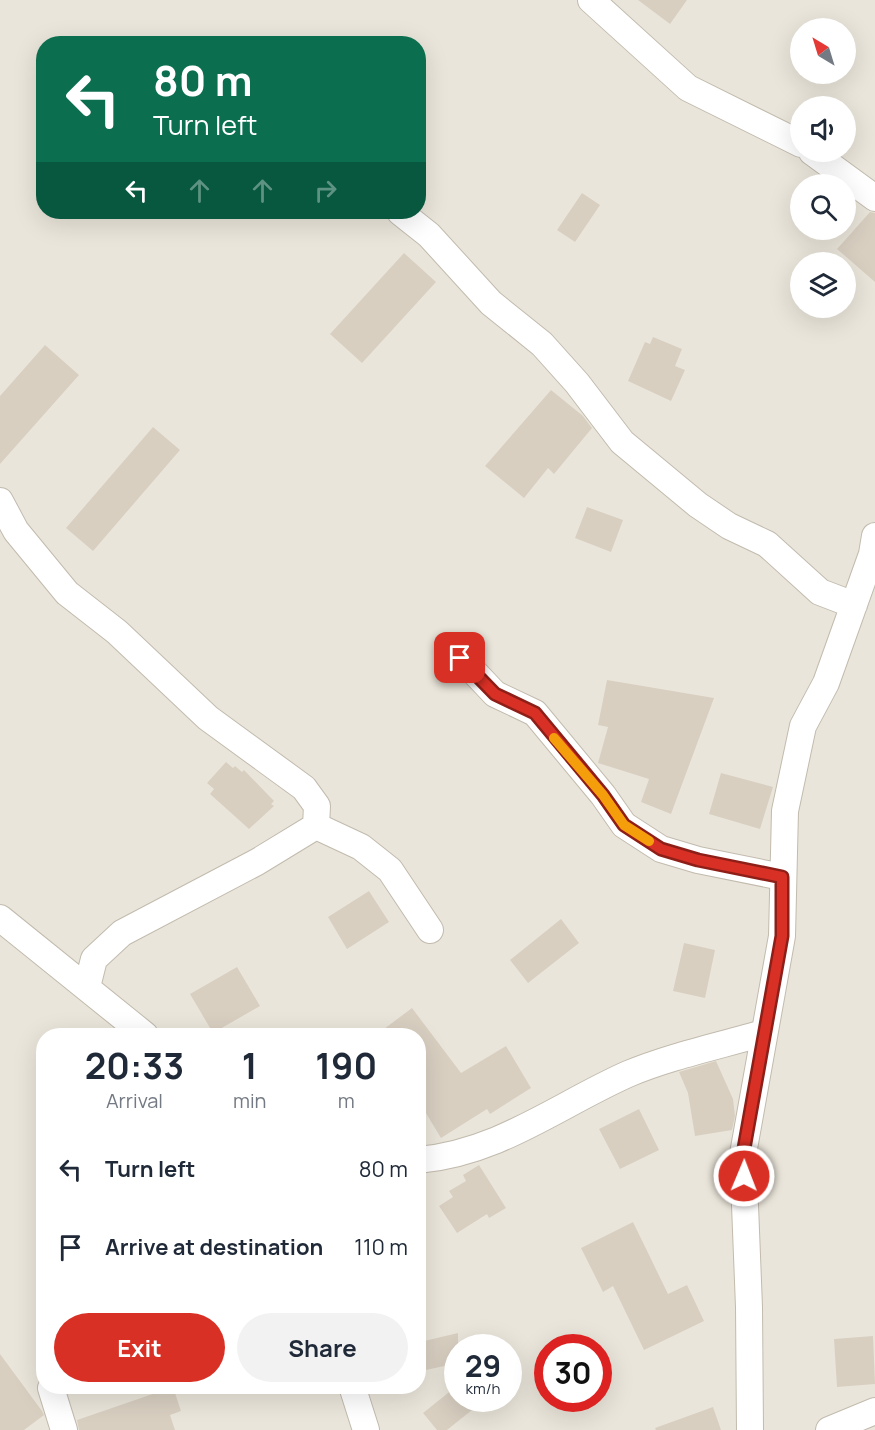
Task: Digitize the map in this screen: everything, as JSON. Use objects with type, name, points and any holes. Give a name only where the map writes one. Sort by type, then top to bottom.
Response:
[{"type":"street","points":[[591,0],[688,88],[790,139]]},
{"type":"street","points":[[826,162],[875,198]]},
{"type":"street","points":[[409,219],[429,235],[491,303],[542,345],[577,383],[622,442],[698,505],[729,526],[767,544],[820,592],[854,605]]},
{"type":"street","points":[[0,501],[16,531],[67,593],[117,632],[208,718],[304,788],[317,806],[316,826]]},
{"type":"street","points":[[750,1430],[749,1307],[743,1154],[782,936],[785,811],[803,726],[826,682],[872,554],[875,536]]},
{"type":"street","points":[[460,658],[495,694],[535,713],[603,795],[624,825],[661,849],[698,860],[782,877]]},
{"type":"street","points":[[316,826],[361,847],[390,870],[430,930]]},
{"type":"street","points":[[87,987],[94,959],[122,933],[257,862],[316,826]]},
{"type":"street","points":[[0,918],[137,1028]]},
{"type":"street","points":[[426,1159],[459,1153],[537,1124],[629,1074],[763,1033]]},
{"type":"street","points":[[53,1394],[64,1430]]},
{"type":"street","points":[[355,1394],[366,1430]]},
{"type":"street","points":[[829,1430],[875,1410]]},
{"type":"shaded area","points":[[0,0],[875,0],[875,1430],[0,1430]]},
{"type":"building","points":[[638,0],[687,0],[670,24]]},
{"type":"building","points":[[582,193],[600,205],[575,242],[557,230]]},
{"type":"building","points":[[870,212],[875,213],[875,282],[856,266],[856,252],[840,252],[837,249],[845,240],[856,240],[856,228]]},
{"type":"building","points":[[404,253],[436,282],[362,363],[330,334]]},
{"type":"building","points":[[653,337],[682,349],[675,366],[685,370],[671,401],[628,381],[645,342],[650,344]]},
{"type":"building","points":[[45,345],[79,375],[0,464],[0,396]]},
{"type":"building","points":[[551,390],[583,416],[592,428],[554,474],[548,468],[524,498],[485,466]]},
{"type":"building","points":[[153,427],[180,450],[93,551],[66,528]]},
{"type":"building","points":[[587,507],[623,520],[611,552],[575,538]]},
{"type":"building","points":[[607,680],[714,698],[671,814],[641,802],[649,779],[598,763],[608,727],[598,725]]},
{"type":"building","points":[[226,762],[242,772],[244,770],[274,801],[271,804],[274,806],[249,829],[210,794],[214,789],[207,783]]},
{"type":"building","points":[[721,773],[773,787],[760,829],[709,814]]},
{"type":"building","points":[[369,891],[389,922],[347,949],[328,917]]},
{"type":"building","points":[[561,919],[579,943],[528,983],[510,960]]},
{"type":"building","points":[[684,943],[715,950],[705,998],[673,991]]},
{"type":"building","points":[[237,967],[260,1006],[222,1028],[210,1028],[190,994]]},
{"type":"building","points":[[412,1008],[461,1073],[506,1046],[531,1088],[490,1114],[487,1109],[441,1138],[426,1113],[426,1028],[385,1028]]},
{"type":"building","points":[[716,1061],[733,1099],[735,1116],[732,1130],[695,1136],[688,1093],[679,1072]]},
{"type":"building","points":[[639,1109],[659,1150],[620,1169],[599,1129]]},
{"type":"building","points":[[479,1165],[506,1208],[489,1218],[487,1214],[457,1233],[439,1206],[453,1197],[449,1191],[466,1181],[463,1175]]},
{"type":"building","points":[[633,1222],[668,1294],[687,1285],[704,1321],[644,1350],[613,1286],[603,1292],[581,1248]]},
{"type":"building","points":[[444,1336],[444,1366],[426,1370],[426,1341]]},
{"type":"building","points":[[873,1336],[875,1384],[837,1387],[834,1339]]},
{"type":"building","points":[[0,1354],[44,1415],[24,1430],[0,1430]]},
{"type":"building","points":[[153,1394],[175,1394],[181,1411],[170,1415],[175,1430],[79,1430],[77,1420]]},
{"type":"building","points":[[444,1396],[444,1412],[470,1412],[447,1430],[437,1430],[423,1413]]},
{"type":"building","points":[[713,1407],[721,1430],[656,1430],[655,1428]]},
{"type":"slow traffic","points":[[554,738],[603,795],[624,825],[649,841]]},
{"type":"route","points":[[460,658],[495,694],[535,713],[603,795],[624,825],[661,849],[698,860],[782,877],[782,936],[743,1154],[744,1176]]}]
